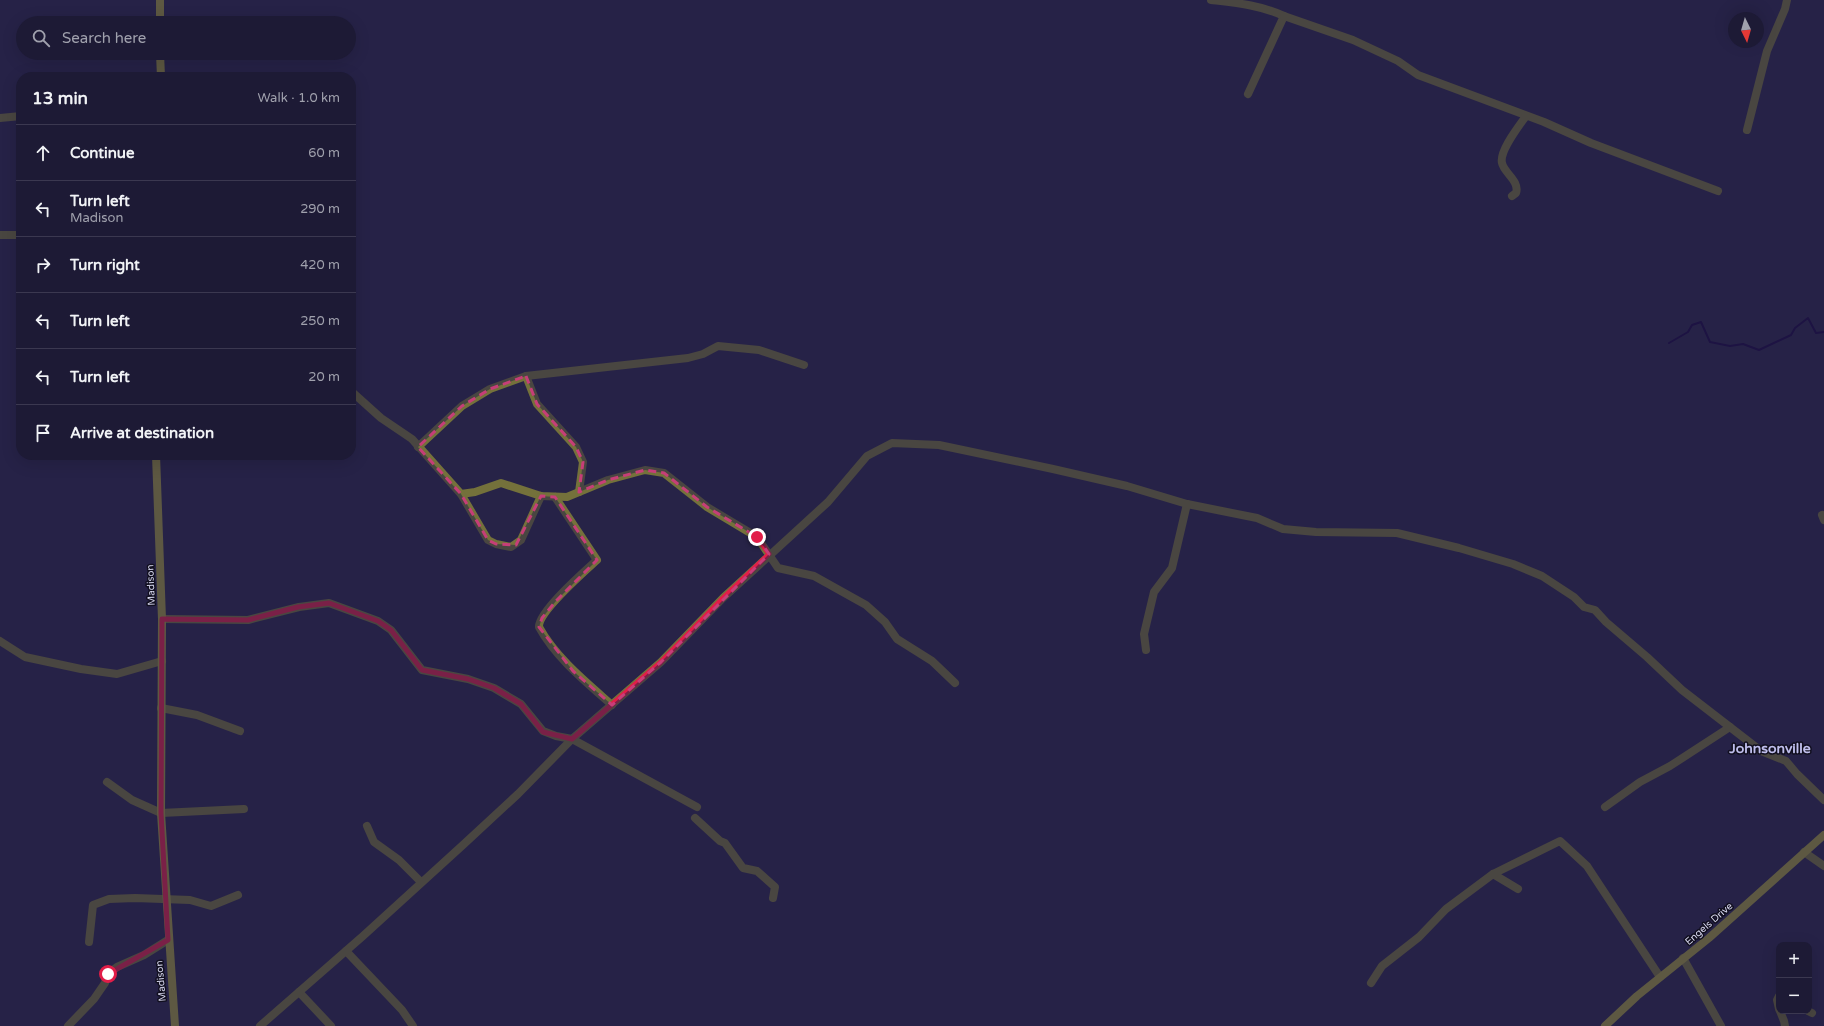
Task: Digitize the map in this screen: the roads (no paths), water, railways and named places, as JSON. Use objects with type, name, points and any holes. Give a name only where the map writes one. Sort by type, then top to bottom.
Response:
[{"type":"street","points":[[160,0],[160,16]]},
{"type":"street","points":[[1211,0],[1250,4],[1268,9],[1353,40],[1398,61],[1418,75],[1544,122],[1591,143],[1718,191]]},
{"type":"street","points":[[1747,130],[1767,51],[1785,9],[1787,0]]},
{"type":"street","points":[[1248,94],[1284,16]]},
{"type":"street","points":[[160,60],[160,72]]},
{"type":"street","points":[[0,118],[16,116]]},
{"type":"street","points":[[1512,196],[1516,193],[1516,186],[1504,167],[1502,158],[1508,142],[1526,116]]},
{"type":"street","points":[[0,235],[16,235]]},
{"type":"street","points":[[418,447],[462,406],[490,389],[526,376],[688,358],[703,354],[718,346],[759,350],[804,365]]},
{"type":"street","points":[[526,376],[537,404],[576,447],[583,462],[580,492]]},
{"type":"street","points":[[356,396],[381,418],[412,439],[461,494],[488,540],[496,544],[511,547],[521,540],[541,496]]},
{"type":"street","points":[[260,1026],[346,951],[518,794],[572,739],[661,662],[723,598],[769,554],[828,502],[868,456],[892,443],[939,445],[1127,486],[1187,504],[1258,518],[1283,529],[1316,532],[1397,533],[1459,548],[1513,564],[1542,576],[1574,597],[1584,607],[1595,610],[1606,622],[1647,657],[1682,690],[1761,751],[1786,761],[1824,800]]},
{"type":"street","name":"Madison","points":[[156,460],[162,619],[161,813],[167,900],[168,940],[175,1026]]},
{"type":"street","points":[[461,494],[475,492],[501,483],[541,496],[567,497],[608,480],[645,470],[664,472],[707,507],[757,537],[778,568],[814,576],[866,605],[885,622],[897,639],[932,661],[956,683]]},
{"type":"street","points":[[555,497],[597,560],[573,581],[556,600],[542,618],[539,626],[552,646],[573,671],[612,705]]},
{"type":"street","points":[[1146,650],[1144,634],[1154,592],[1172,568],[1187,504]]},
{"type":"street","points":[[162,619],[248,620],[298,607],[329,603],[378,621],[391,630],[422,670],[468,679],[494,688],[521,704],[543,732],[572,739],[697,807]]},
{"type":"street","points":[[0,641],[25,657],[81,669],[117,674],[162,661]]},
{"type":"street","points":[[161,708],[197,715],[240,731]]},
{"type":"street","points":[[1605,807],[1640,782],[1670,766],[1730,727]]},
{"type":"street","points":[[107,782],[132,800],[161,813],[244,810]]},
{"type":"street","points":[[695,818],[720,841],[725,843],[743,868],[757,871],[770,881],[774,886],[773,898]]},
{"type":"street","points":[[367,826],[374,842],[399,860],[422,882]]},
{"type":"street","name":"Engels Drive","points":[[1605,1026],[1660,977],[1709,938],[1824,835]]},
{"type":"street","points":[[1371,983],[1382,966],[1419,937],[1446,909],[1493,874],[1560,841],[1587,866],[1660,977]]},
{"type":"street","points":[[1804,852],[1824,866]]},
{"type":"street","points":[[1493,874],[1518,889]]},
{"type":"street","points":[[88,942],[93,905],[109,899],[135,898],[190,900],[212,906],[238,895]]},
{"type":"street","points":[[68,1026],[94,999],[105,982],[108,974],[168,940]]},
{"type":"street","points":[[346,951],[402,1010],[413,1026]]},
{"type":"street","points":[[1683,958],[1721,1026]]},
{"type":"street","points":[[299,992],[332,1026]]},
{"type":"street","points":[[1781,1014],[1785,1026]]},
{"type":"waterway","points":[[1669,343],[1688,332],[1692,325],[1701,322],[1710,342],[1730,346],[1743,344],[1759,350],[1791,335],[1795,328],[1808,318],[1816,333],[1824,332]]},
{"type":"district","name":"Johnsonville","points":[[1770,748]]}]
